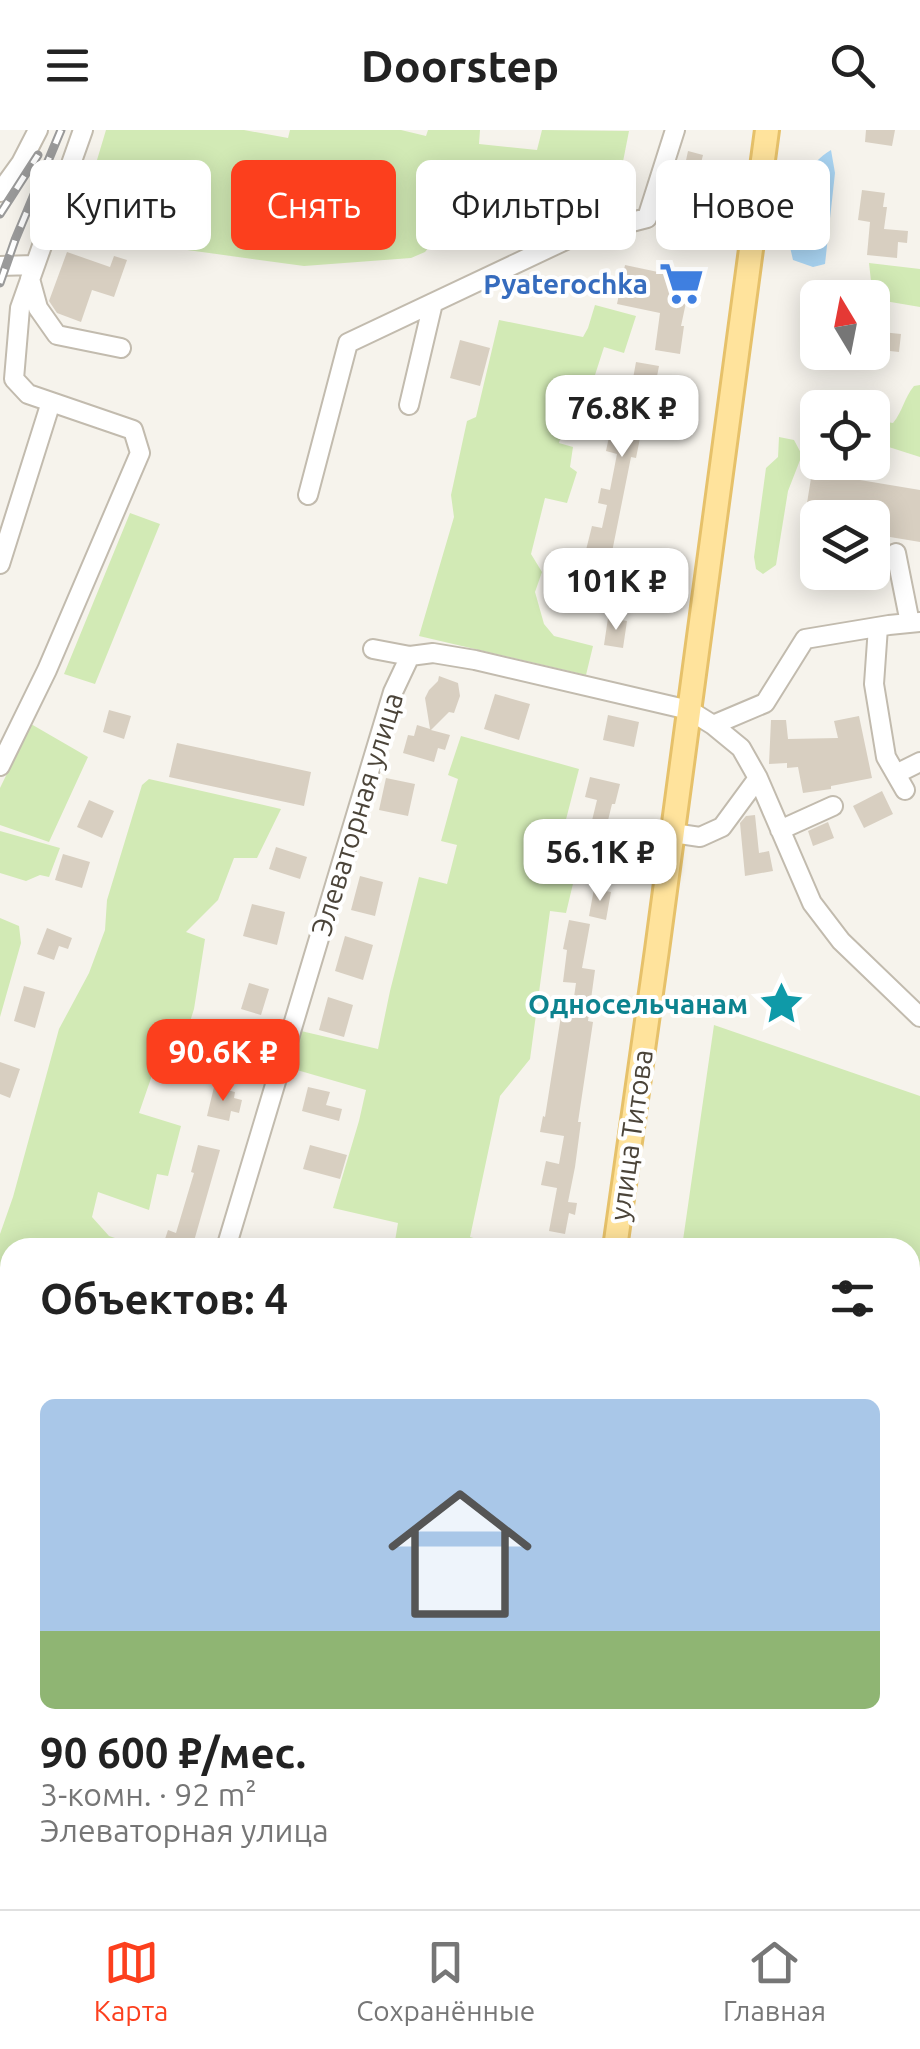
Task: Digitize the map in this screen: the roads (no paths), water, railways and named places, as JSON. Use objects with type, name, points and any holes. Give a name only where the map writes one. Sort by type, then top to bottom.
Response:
[{"type":"main road","name":"улица Титова","points":[[616,1238],[767,130]]},
{"type":"street","points":[[0,192],[38,130]]},
{"type":"street","points":[[0,766],[47,670],[140,453],[133,430],[28,394],[14,379],[20,308],[82,130]]},
{"type":"street","points":[[308,495],[348,343],[570,238],[647,218],[675,130]]},
{"type":"street","points":[[0,266],[32,272]]},
{"type":"street","points":[[32,272],[38,308],[57,334],[121,348]]},
{"type":"street","points":[[408,405],[432,303]]},
{"type":"street","points":[[0,310],[20,308]]},
{"type":"street","points":[[0,564],[52,402]]},
{"type":"street","points":[[713,724],[765,704],[805,639],[915,623],[896,553]]},
{"type":"street","points":[[878,627],[874,684],[886,758],[900,782],[920,762]]},
{"type":"street","points":[[374,649],[410,656]]},
{"type":"street","name":"Элеваторная улица","points":[[229,1238],[393,692],[410,656],[433,652],[475,660],[689,710],[713,724],[741,748],[758,778],[812,902],[841,941],[920,1018]]},
{"type":"street","points":[[673,833],[700,836],[722,827],[758,778]]},
{"type":"street","points":[[780,830],[833,806]]},
{"type":"water","points":[[831,150],[835,173],[830,218],[830,160],[818,160]]},
{"type":"water","points":[[791,250],[827,250],[825,264],[813,267],[793,260]]},
{"type":"railway","points":[[0,283],[61,130]]},
{"type":"railway","points":[[0,214],[38,155]]},
{"type":"place","name":"Pyaterochka","points":[[681,284]]},
{"type":"place","name":"Односельчанам","points":[[781,1004]]}]
